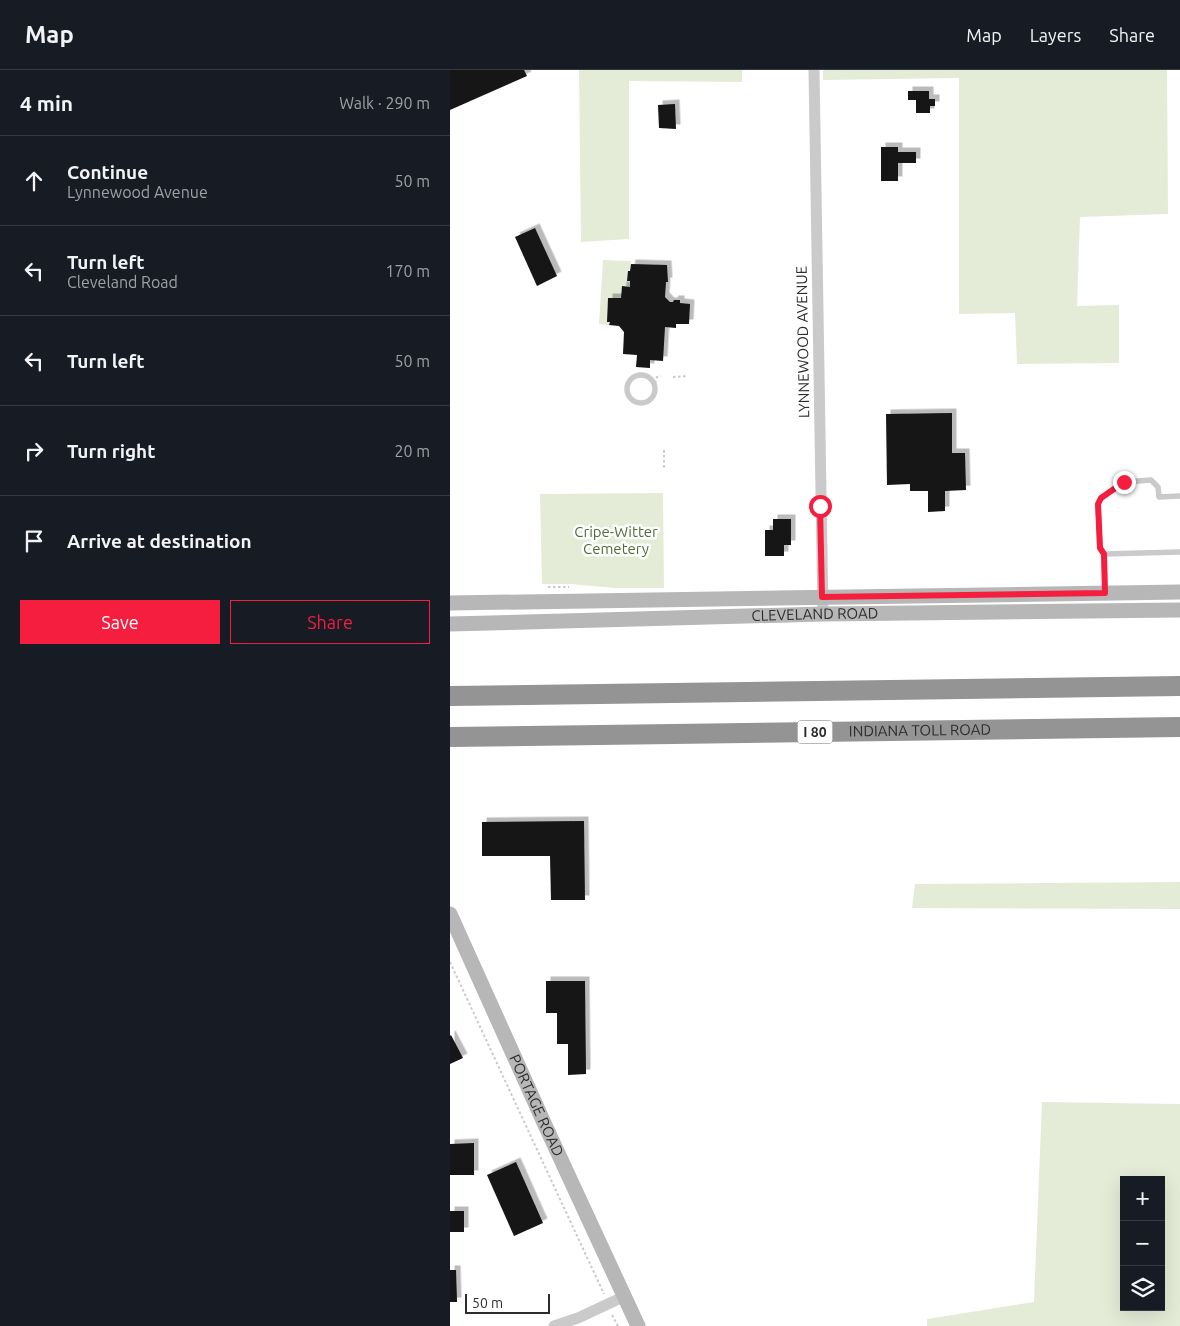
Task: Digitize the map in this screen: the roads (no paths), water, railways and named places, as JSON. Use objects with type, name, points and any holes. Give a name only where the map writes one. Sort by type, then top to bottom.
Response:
[{"type":"highway","points":[[450,696],[1180,686]]},
{"type":"highway","name":"INDIANA TOLL ROAD","points":[[450,737],[1180,727]]},
{"type":"main road","name":"CLEVELAND ROAD","points":[[450,603],[1180,592]]},
{"type":"main road","name":"CLEVELAND ROAD","points":[[450,624],[823,614],[1180,610]]},
{"type":"main road","name":"PORTAGE ROAD","points":[[450,914],[638,1326]]},
{"type":"street","name":"LYNNEWOOD AVENUE","points":[[814,70],[823,614]]},
{"type":"street","points":[[554,1326],[578,1318],[625,1296]]},
{"type":"lane","points":[[638,375],[648,376],[655,383],[656,392],[650,402],[639,404],[630,399],[626,390],[629,381],[638,375]]},
{"type":"lane","points":[[1105,593],[1104,554],[1100,548],[1098,504],[1101,498],[1124,482],[1151,480],[1158,487],[1159,497],[1180,496]]},
{"type":"lane","points":[[1104,554],[1180,552]]},
{"type":"park label","name":"Cripe-Witter Cemetery","points":[[616,540]]}]
